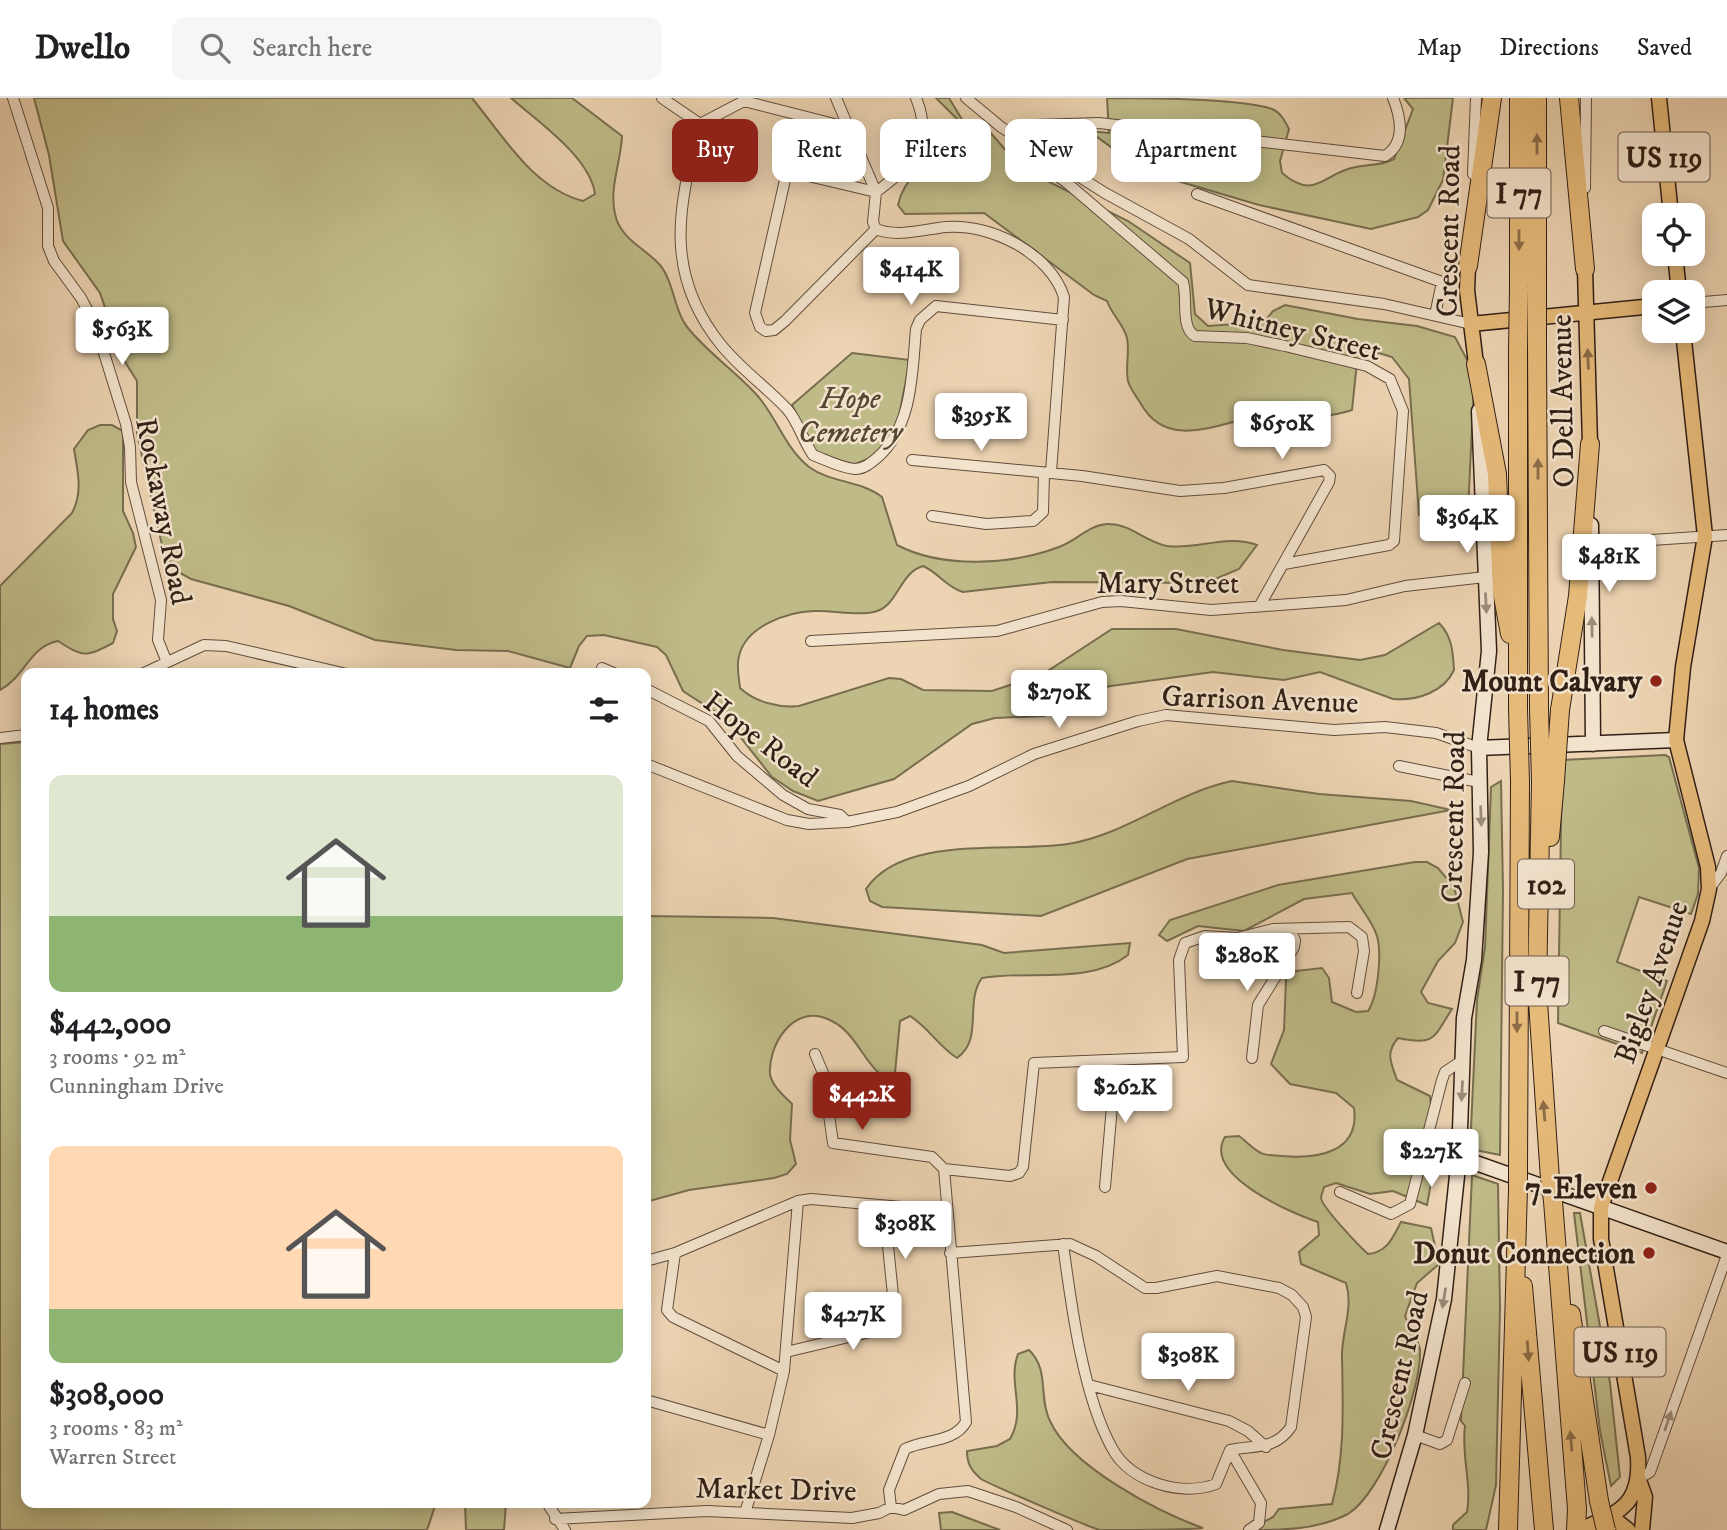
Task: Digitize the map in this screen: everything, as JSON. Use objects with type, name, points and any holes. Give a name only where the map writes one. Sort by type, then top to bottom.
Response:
[{"type":"highway","points":[[1468,266],[1492,98]]},
{"type":"highway","name":"I 77","points":[[1519,98],[1528,287],[1537,347],[1539,709],[1548,782],[1537,987],[1558,1259],[1578,1351],[1603,1525]]},
{"type":"highway","name":"I 77","points":[[1537,98],[1528,287],[1518,350],[1518,1209],[1539,1497],[1544,1530]]},
{"type":"highway","points":[[1569,98],[1585,269]]},
{"type":"highway","points":[[1476,364],[1497,474],[1502,592],[1518,678]]},
{"type":"highway","points":[[1548,782],[1578,596],[1590,444]]},
{"type":"highway","points":[[1508,1530],[1513,1283],[1518,1209]]},
{"type":"highway","points":[[1558,1259],[1578,1530]]},
{"type":"main road","name":"US 119","points":[[1659,98],[1670,203]]},
{"type":"main road","name":"Crescent Road","points":[[1468,266],[1476,364]]},
{"type":"main road","name":"O Dell Avenue","points":[[1585,269],[1590,444]]},
{"type":"main road","points":[[1471,324],[1642,307]]},
{"type":"main road","name":"Bigley Avenue","points":[[1644,1475],[1638,1457],[1601,1239],[1601,1207],[1702,921],[1709,889],[1708,867],[1676,740],[1679,691],[1705,536],[1684,343]]},
{"type":"main road","name":"US 119","points":[[1642,1530],[1644,1475]]},
{"type":"main road","points":[[1603,1525],[1627,1505],[1644,1475]]},
{"type":"main road","points":[[1578,1530],[1618,1522],[1628,1530]]},
{"type":"street","name":"Rockaway Road","points":[[13,98],[29,156],[48,208],[48,246],[54,261],[81,298],[95,324],[125,424],[130,447],[131,482],[161,600],[158,640],[166,660]]},
{"type":"street","points":[[662,98],[693,119]]},
{"type":"street","points":[[836,98],[846,119]]},
{"type":"street","points":[[876,229],[774,330],[766,331],[760,327],[755,313],[787,171],[876,192],[902,173],[922,140],[925,124],[916,98]]},
{"type":"street","points":[[966,98],[1005,128]]},
{"type":"street","points":[[1097,123],[1385,156],[1397,143],[1401,122],[1393,98]]},
{"type":"street","name":"Crescent Road","points":[[1468,266],[1476,98]]},
{"type":"street","name":"O Dell Avenue","points":[[1585,269],[1586,98]]},
{"type":"street","points":[[710,119],[744,101],[815,119]]},
{"type":"street","points":[[866,167],[876,192],[873,222],[876,229]]},
{"type":"street","points":[[688,182],[681,219],[681,267],[700,316],[723,346],[789,412],[813,455],[857,469],[868,466],[883,452],[899,428],[906,408],[916,329],[920,320],[936,306],[1063,320]]},
{"type":"street","name":"Whitney Street","points":[[1066,182],[1183,282],[1187,294],[1186,326],[1189,333],[1195,336],[1247,338],[1285,346],[1367,366],[1390,379],[1403,411],[1394,541],[1365,550],[1284,564]]},
{"type":"street","points":[[1088,182],[1189,239],[1248,285],[1384,304],[1471,324]]},
{"type":"street","points":[[1197,194],[1442,282],[1435,315]]},
{"type":"street","points":[[876,229],[894,233],[965,227],[1008,241],[1024,249],[1054,276],[1064,297],[1042,512],[1033,521],[986,524],[932,516]]},
{"type":"street","points":[[1705,302],[1727,300]]},
{"type":"street","name":"Crescent Road","points":[[1387,1530],[1415,1435],[1444,1299],[1459,1157],[1464,1018],[1474,960],[1480,864],[1479,747],[1489,651],[1476,364]]},
{"type":"street","name":"O Dell Avenue","points":[[1590,444],[1593,744]]},
{"type":"street","points":[[912,460],[1048,473],[1180,491],[1224,488],[1324,470],[1331,476],[1329,482],[1259,607]]},
{"type":"street","points":[[1591,544],[1727,535]]},
{"type":"street","name":"Mary Street","points":[[811,641],[997,631],[1102,602],[1121,601],[1212,610],[1259,607],[1346,600],[1405,586],[1485,577]]},
{"type":"street","points":[[152,668],[204,645],[226,646],[320,668]]},
{"type":"street","name":"Hope Road","points":[[651,692],[709,721],[737,756],[783,795],[808,809],[840,815],[847,822]]},
{"type":"street","name":"Garrison Avenue","points":[[651,766],[787,820],[808,824],[847,822],[897,812],[969,786],[1034,754],[1138,721],[1166,715],[1334,730],[1385,727],[1436,733],[1479,747]]},
{"type":"street","points":[[0,737],[21,735]]},
{"type":"street","points":[[1479,747],[1676,740]]},
{"type":"street","points":[[1399,766],[1479,782]]},
{"type":"street","points":[[1709,889],[1721,873],[1727,856]]},
{"type":"street","points":[[815,1054],[823,1073],[833,1143],[932,1157],[944,1168],[1010,1176],[1019,1173],[1023,1167],[1034,1063],[1183,1057],[1179,960],[1185,943],[1205,936],[1237,938],[1273,929],[1349,927],[1362,937],[1364,951],[1357,993]]},
{"type":"street","points":[[1252,1058],[1258,1005],[1294,947],[1295,940],[1288,929]]},
{"type":"street","points":[[1604,1031],[1727,1073]]},
{"type":"street","points":[[1105,1187],[1116,1060]]},
{"type":"street","points":[[1340,1192],[1391,1214],[1410,1204],[1442,1080],[1445,1072],[1463,1060]]},
{"type":"street","points":[[1459,1157],[1727,1254],[1644,1475]]},
{"type":"street","points":[[891,1507],[889,1490],[905,1449],[950,1437],[962,1430],[967,1422],[944,1168]]},
{"type":"street","points":[[651,1260],[675,1253],[798,1201],[947,1211]]},
{"type":"street","points":[[745,1513],[769,1435],[784,1371],[798,1201]]},
{"type":"street","points":[[786,1352],[874,1331],[888,1324],[893,1315],[884,1206]]},
{"type":"street","points":[[950,1254],[1063,1244],[1083,1249],[1144,1287],[1156,1288],[1217,1276],[1279,1288],[1292,1295],[1303,1307],[1306,1333],[1292,1427],[1266,1447],[1230,1450]]},
{"type":"street","points":[[1063,1244],[1089,1385],[1112,1449],[1151,1482],[1190,1489],[1216,1484],[1230,1450]]},
{"type":"street","points":[[675,1253],[667,1310],[673,1317],[784,1371]]},
{"type":"street","points":[[1415,1435],[1440,1444],[1447,1440],[1452,1432],[1465,1382]]},
{"type":"street","points":[[1089,1385],[1229,1421],[1248,1431],[1266,1447]]},
{"type":"street","points":[[651,1401],[769,1435]]},
{"type":"street","points":[[1230,1450],[1261,1503],[1259,1523],[1250,1530]]},
{"type":"street","name":"Market Drive","points":[[555,1519],[645,1513],[745,1513],[852,1518],[878,1513],[891,1507],[904,1510],[939,1494],[968,1491],[1016,1507],[1066,1530]]},
{"type":"street","points":[[550,1508],[565,1530]]},
{"type":"green space","points":[[34,98],[472,98],[534,173],[549,185],[583,201],[595,194],[584,167],[561,141],[511,98],[572,98],[622,136],[613,194],[618,223],[627,237],[654,259],[665,272],[688,328],[756,394],[793,450],[809,467],[827,476],[864,487],[882,497],[897,545],[935,558],[999,561],[1059,547],[1094,527],[1115,524],[1167,546],[1234,541],[1257,545],[1239,569],[1206,583],[1052,582],[963,592],[923,566],[909,575],[882,609],[860,613],[821,611],[792,614],[769,623],[750,636],[739,656],[740,688],[760,700],[775,705],[799,706],[889,678],[901,679],[923,690],[992,691],[1043,674],[1112,629],[1176,629],[1283,650],[1360,660],[1385,655],[1439,623],[1449,639],[1454,670],[1444,684],[1429,694],[1402,699],[1393,699],[1320,672],[1284,680],[1213,672],[1111,686],[1087,691],[1044,716],[995,718],[972,724],[894,779],[818,801],[793,791],[772,777],[726,719],[683,691],[666,655],[657,647],[604,635],[587,636],[579,646],[570,668],[508,651],[456,650],[375,640],[289,606],[191,579],[180,573],[164,554],[137,434],[137,381],[122,357],[100,293],[63,241],[49,155]]},
{"type":"green space","points":[[936,98],[949,98],[962,119],[957,119]]},
{"type":"green space","points":[[1107,98],[1258,105],[1272,109],[1280,115],[1289,129],[1280,161],[1282,173],[1303,185],[1312,185],[1345,170],[1394,159],[1413,109],[1404,98],[1453,98],[1443,180],[1428,210],[1418,217],[1371,229],[1259,205],[1181,182],[1261,182],[1261,119],[1111,119],[1111,147],[1097,137],[1097,132],[1109,133]]},
{"type":"green space","points":[[991,133],[1005,149],[1005,182],[1049,182],[1128,221],[1190,263],[1195,314],[1208,326],[1264,322],[1273,311],[1285,305],[1358,319],[1417,326],[1455,337],[1473,371],[1474,385],[1467,533],[1452,530],[1419,515],[1409,379],[1392,357],[1379,353],[1368,355],[1357,362],[1352,410],[1326,416],[1262,415],[1196,430],[1166,427],[1152,419],[1129,384],[1127,338],[1107,301],[1094,295],[984,213],[905,214],[898,205],[907,183],[991,182]]},
{"type":"green space","name":"Hope Cemetery","points":[[852,353],[910,360],[897,426],[875,456],[853,465],[815,452],[792,405]]},
{"type":"green space","points":[[100,425],[112,425],[123,431],[123,511],[136,547],[113,594],[113,619],[117,631],[113,643],[85,654],[58,641],[48,644],[21,668],[16,678],[0,690],[0,586],[72,513],[79,490],[74,449],[88,430]]},
{"type":"green space","points":[[21,742],[21,1508],[434,1508],[427,1530],[0,1530],[0,744]]},
{"type":"green space","points":[[1665,755],[1669,757],[1699,868],[1698,894],[1691,914],[1639,897],[1617,962],[1667,981],[1642,1053],[1558,1023],[1562,760]]},
{"type":"green space","points":[[1232,781],[1319,794],[1411,801],[1451,810],[1187,859],[1041,916],[882,907],[870,901],[866,889],[883,872],[905,860],[960,849],[1044,846],[1090,839],[1131,823],[1190,794]]},
{"type":"green space","points":[[1501,781],[1503,890],[1500,1155],[1470,1149],[1477,1000],[1485,947],[1491,787]]},
{"type":"green space","points":[[1427,862],[1438,868],[1454,887],[1463,922],[1455,943],[1438,961],[1421,992],[1428,1003],[1452,1009],[1432,1037],[1420,1041],[1398,1038],[1390,1053],[1397,1080],[1430,1096],[1436,1156],[1427,1205],[1393,1191],[1370,1194],[1336,1183],[1324,1187],[1321,1198],[1334,1218],[1368,1254],[1380,1251],[1392,1239],[1401,1222],[1431,1228],[1439,1264],[1417,1283],[1405,1316],[1420,1350],[1414,1390],[1398,1439],[1374,1485],[1361,1503],[1348,1514],[1312,1526],[1249,1530],[1273,1517],[1279,1509],[1332,1504],[1341,1450],[1342,1349],[1349,1302],[1346,1283],[1301,1264],[1299,1252],[1319,1235],[1318,1222],[1253,1190],[1226,1165],[1221,1151],[1225,1137],[1239,1136],[1263,1154],[1309,1156],[1333,1150],[1343,1144],[1350,1135],[1354,1123],[1354,1108],[1336,1093],[1290,1084],[1271,1064],[1284,1030],[1286,979],[1296,971],[1322,968],[1329,978],[1332,1002],[1356,1012],[1368,1011],[1377,985],[1377,936],[1352,893],[1304,899],[1244,931],[1198,926],[1167,941],[1159,935],[1170,920],[1278,885]]},
{"type":"green space","points":[[651,916],[773,918],[982,945],[1004,953],[1130,943],[1128,955],[1096,970],[1058,975],[982,978],[974,998],[970,1041],[957,1058],[910,1016],[900,1021],[895,1073],[884,1078],[844,1029],[835,1023],[813,1016],[793,1023],[784,1031],[773,1052],[770,1074],[773,1083],[792,1104],[790,1140],[796,1164],[787,1174],[774,1178],[689,1190],[651,1201]]},
{"type":"green space","points":[[1472,1175],[1498,1184],[1500,1308],[1496,1485],[1486,1530],[1453,1530],[1453,1525],[1467,1512],[1468,1501],[1465,1426],[1461,1421]]},
{"type":"green space","points":[[1574,1213],[1580,1213],[1610,1383],[1620,1477],[1611,1486],[1600,1431]]},
{"type":"green space","points":[[1029,1350],[1039,1366],[1047,1412],[1060,1438],[1095,1470],[1117,1485],[1163,1511],[1203,1528],[1100,1530],[1019,1497],[981,1479],[972,1470],[967,1451],[997,1446],[1010,1439],[1017,1417],[1015,1365],[1018,1354]]},
{"type":"green space","points":[[465,1508],[506,1508],[504,1530],[466,1530]]},
{"type":"green space","points":[[952,1512],[1000,1530],[941,1530],[939,1513]]},
{"type":"place","name":"Mount Calvary","points":[[1656,681]]},
{"type":"place","name":"7-Eleven","points":[[1651,1188]]},
{"type":"place","name":"Donut Connection","points":[[1649,1253]]}]
